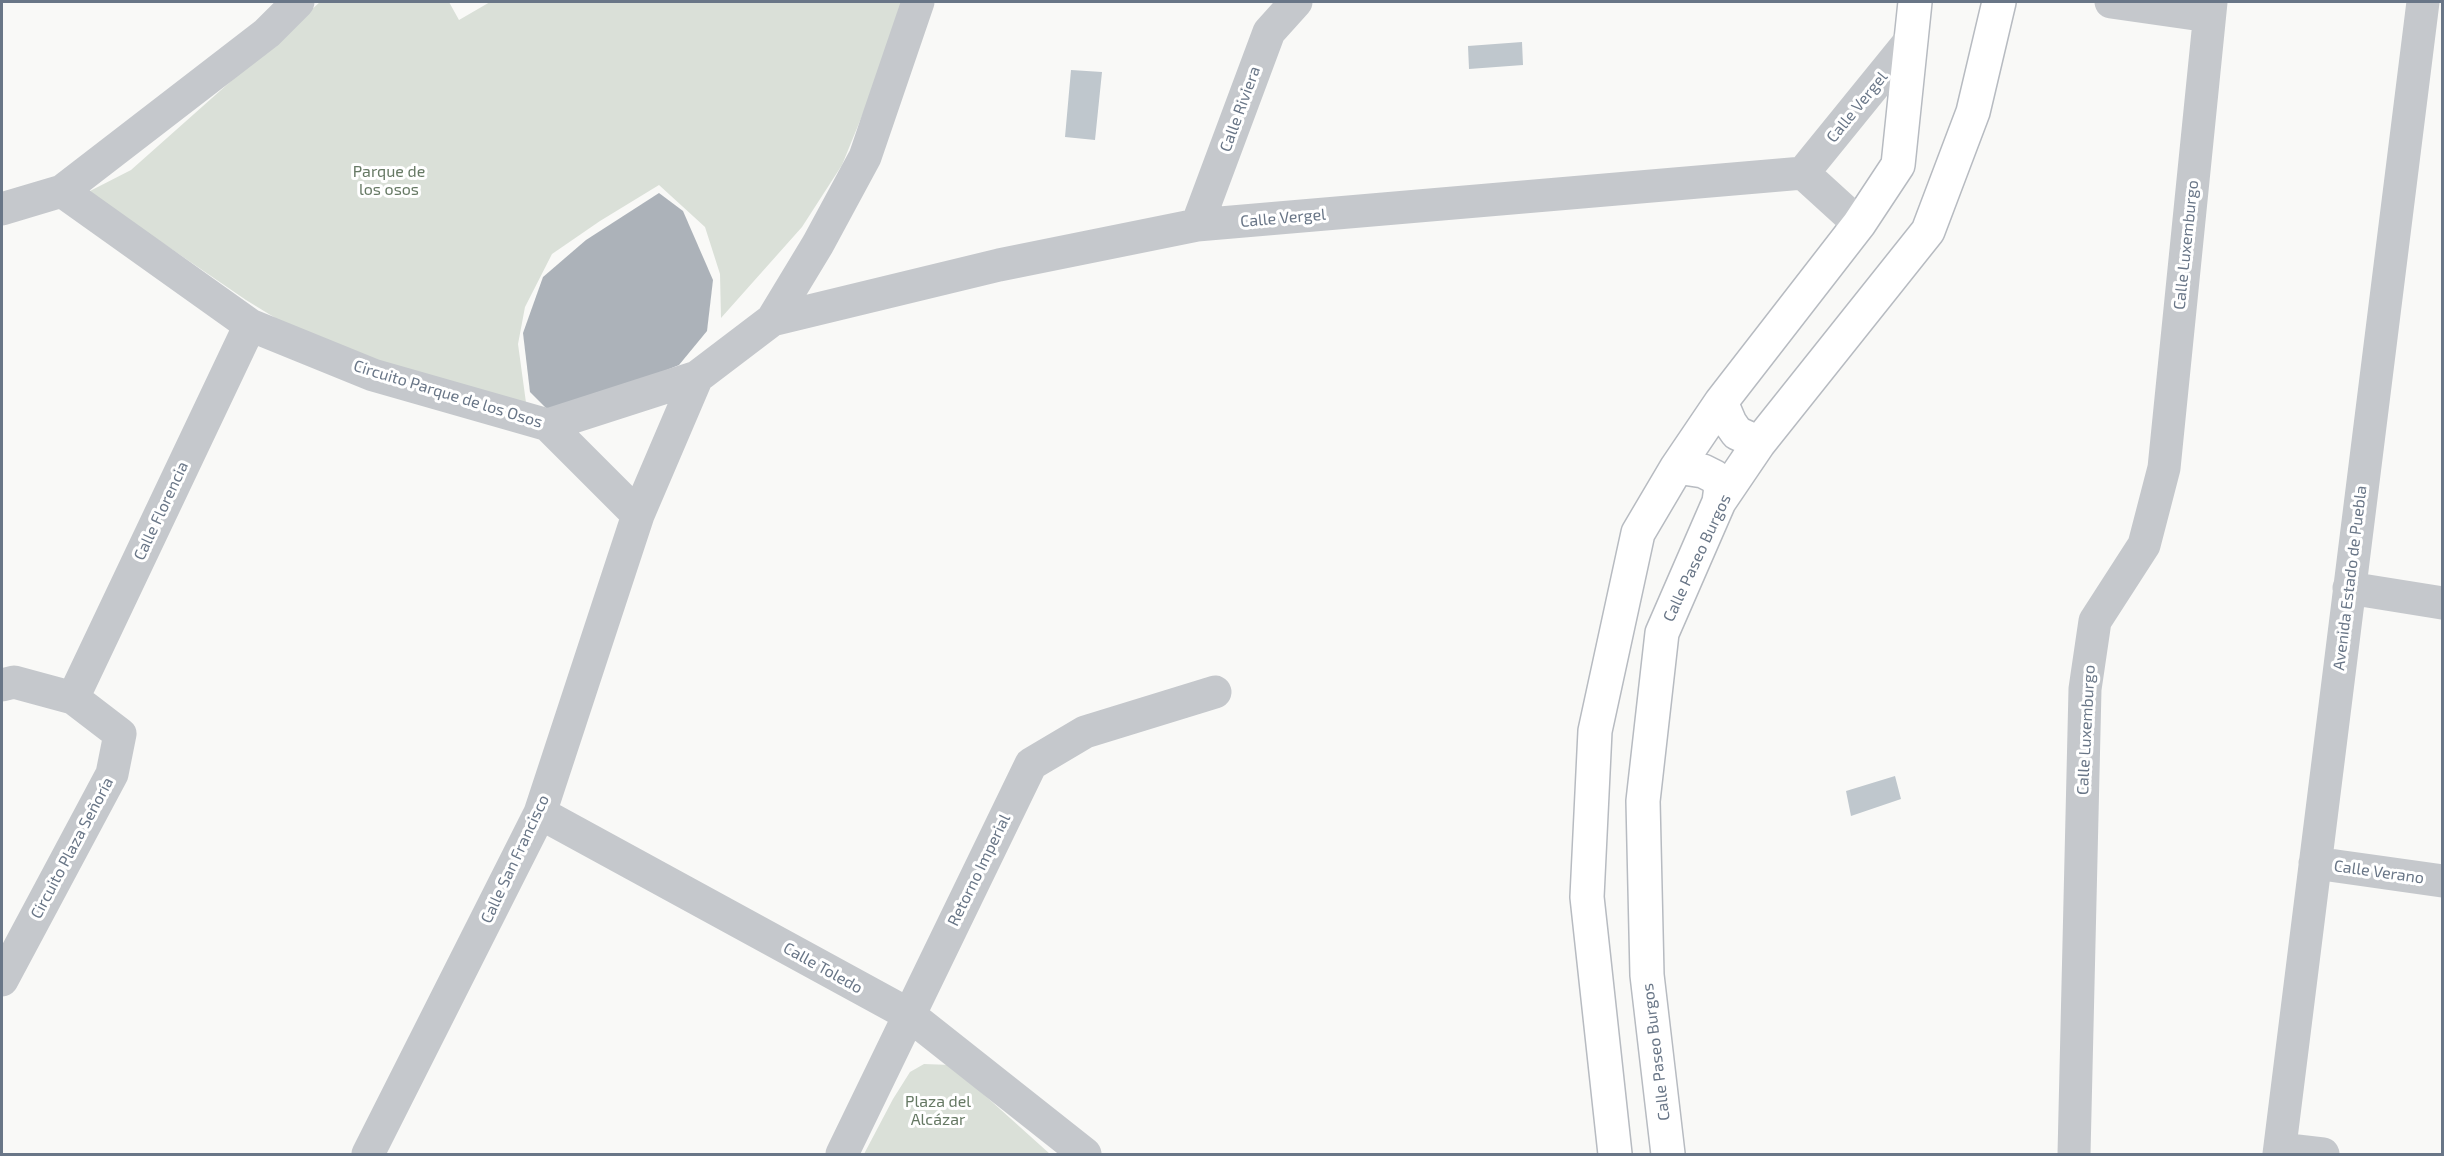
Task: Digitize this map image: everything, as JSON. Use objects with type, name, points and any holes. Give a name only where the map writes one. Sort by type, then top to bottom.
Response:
[{"type":"street","points":[[2,209],[62,191],[267,33],[298,2]]},
{"type":"street","name":"Circuito Parque de los Osos","points":[[62,191],[250,325],[373,375],[548,425],[697,377],[772,320],[818,244],[866,157],[918,2]]},
{"type":"street","name":"Calle Riviera","points":[[1197,225],[1269,32],[1296,2]]},
{"type":"street","points":[[1615,1155],[1587,897],[1595,731],[1638,533],[1677,467],[1720,402],[1859,224],[1898,165],[1914,2]]},
{"type":"street","name":"Calle Paseo Burgos","points":[[1668,1155],[1647,975],[1643,801],[1662,633],[1719,502],[1759,443],[1928,231],[1973,112],[1999,2]]},
{"type":"street","points":[[2111,2],[2210,9]]},
{"type":"street","name":"Avenida Estado de Puebla","points":[[2279,1152],[2349,588],[2431,37],[2423,2]]},
{"type":"street","name":"Calle Luxemburgo","points":[[2074,1155],[2085,690],[2095,621],[2144,545],[2164,468],[2210,9]]},
{"type":"street","name":"Calle Vergel","points":[[772,320],[999,265],[1197,225],[1803,173],[1911,40]]},
{"type":"street","points":[[1803,173],[1859,224]]},
{"type":"street","name":"Calle Florencia","points":[[73,698],[250,325]]},
{"type":"street","name":"Calle San Francisco","points":[[368,1155],[540,813],[638,515],[697,377]]},
{"type":"street","points":[[1720,402],[1737,433],[1759,443]]},
{"type":"street","points":[[548,425],[638,515]]},
{"type":"street","points":[[1677,467],[1703,471],[1715,477],[1721,487],[1719,502]]},
{"type":"street","points":[[2349,588],[2442,603]]},
{"type":"street","name":"Circuito Plaza Señoría","points":[[2,685],[14,682],[73,698],[120,734],[112,774],[2,980]]},
{"type":"street","name":"Retorno Imperial","points":[[842,1155],[908,1014],[1031,764],[1085,732],[1215,692]]},
{"type":"street","name":"Calle Toledo","points":[[540,813],[908,1014],[1085,1155]]},
{"type":"street","name":"Calle Verano","points":[[2315,863],[2442,881]]},
{"type":"street","points":[[2279,1152],[2323,1155]]},
{"type":"green space","name":"Parque de los osos","points":[[320,2],[449,2],[459,20],[490,2],[902,2],[875,84],[842,165],[802,227],[721,318],[720,274],[705,227],[659,185],[552,254],[525,307],[518,344],[527,410],[347,362],[246,300],[88,192],[131,170]]},
{"type":"green space","name":"Plaza del Alcázar","points":[[924,1064],[951,1065],[1050,1154],[864,1154],[910,1072]]},
{"type":"shaded area","points":[[1522,42],[1523,65],[1469,69],[1468,46]]},
{"type":"shaded area","points":[[1071,70],[1102,72],[1095,140],[1065,137]]},
{"type":"shaded area","points":[[1895,776],[1901,799],[1851,816],[1846,791]]},
{"type":"building","points":[[659,193],[683,211],[713,280],[707,331],[679,365],[566,411],[546,408],[530,392],[523,333],[543,277],[586,240]]}]
